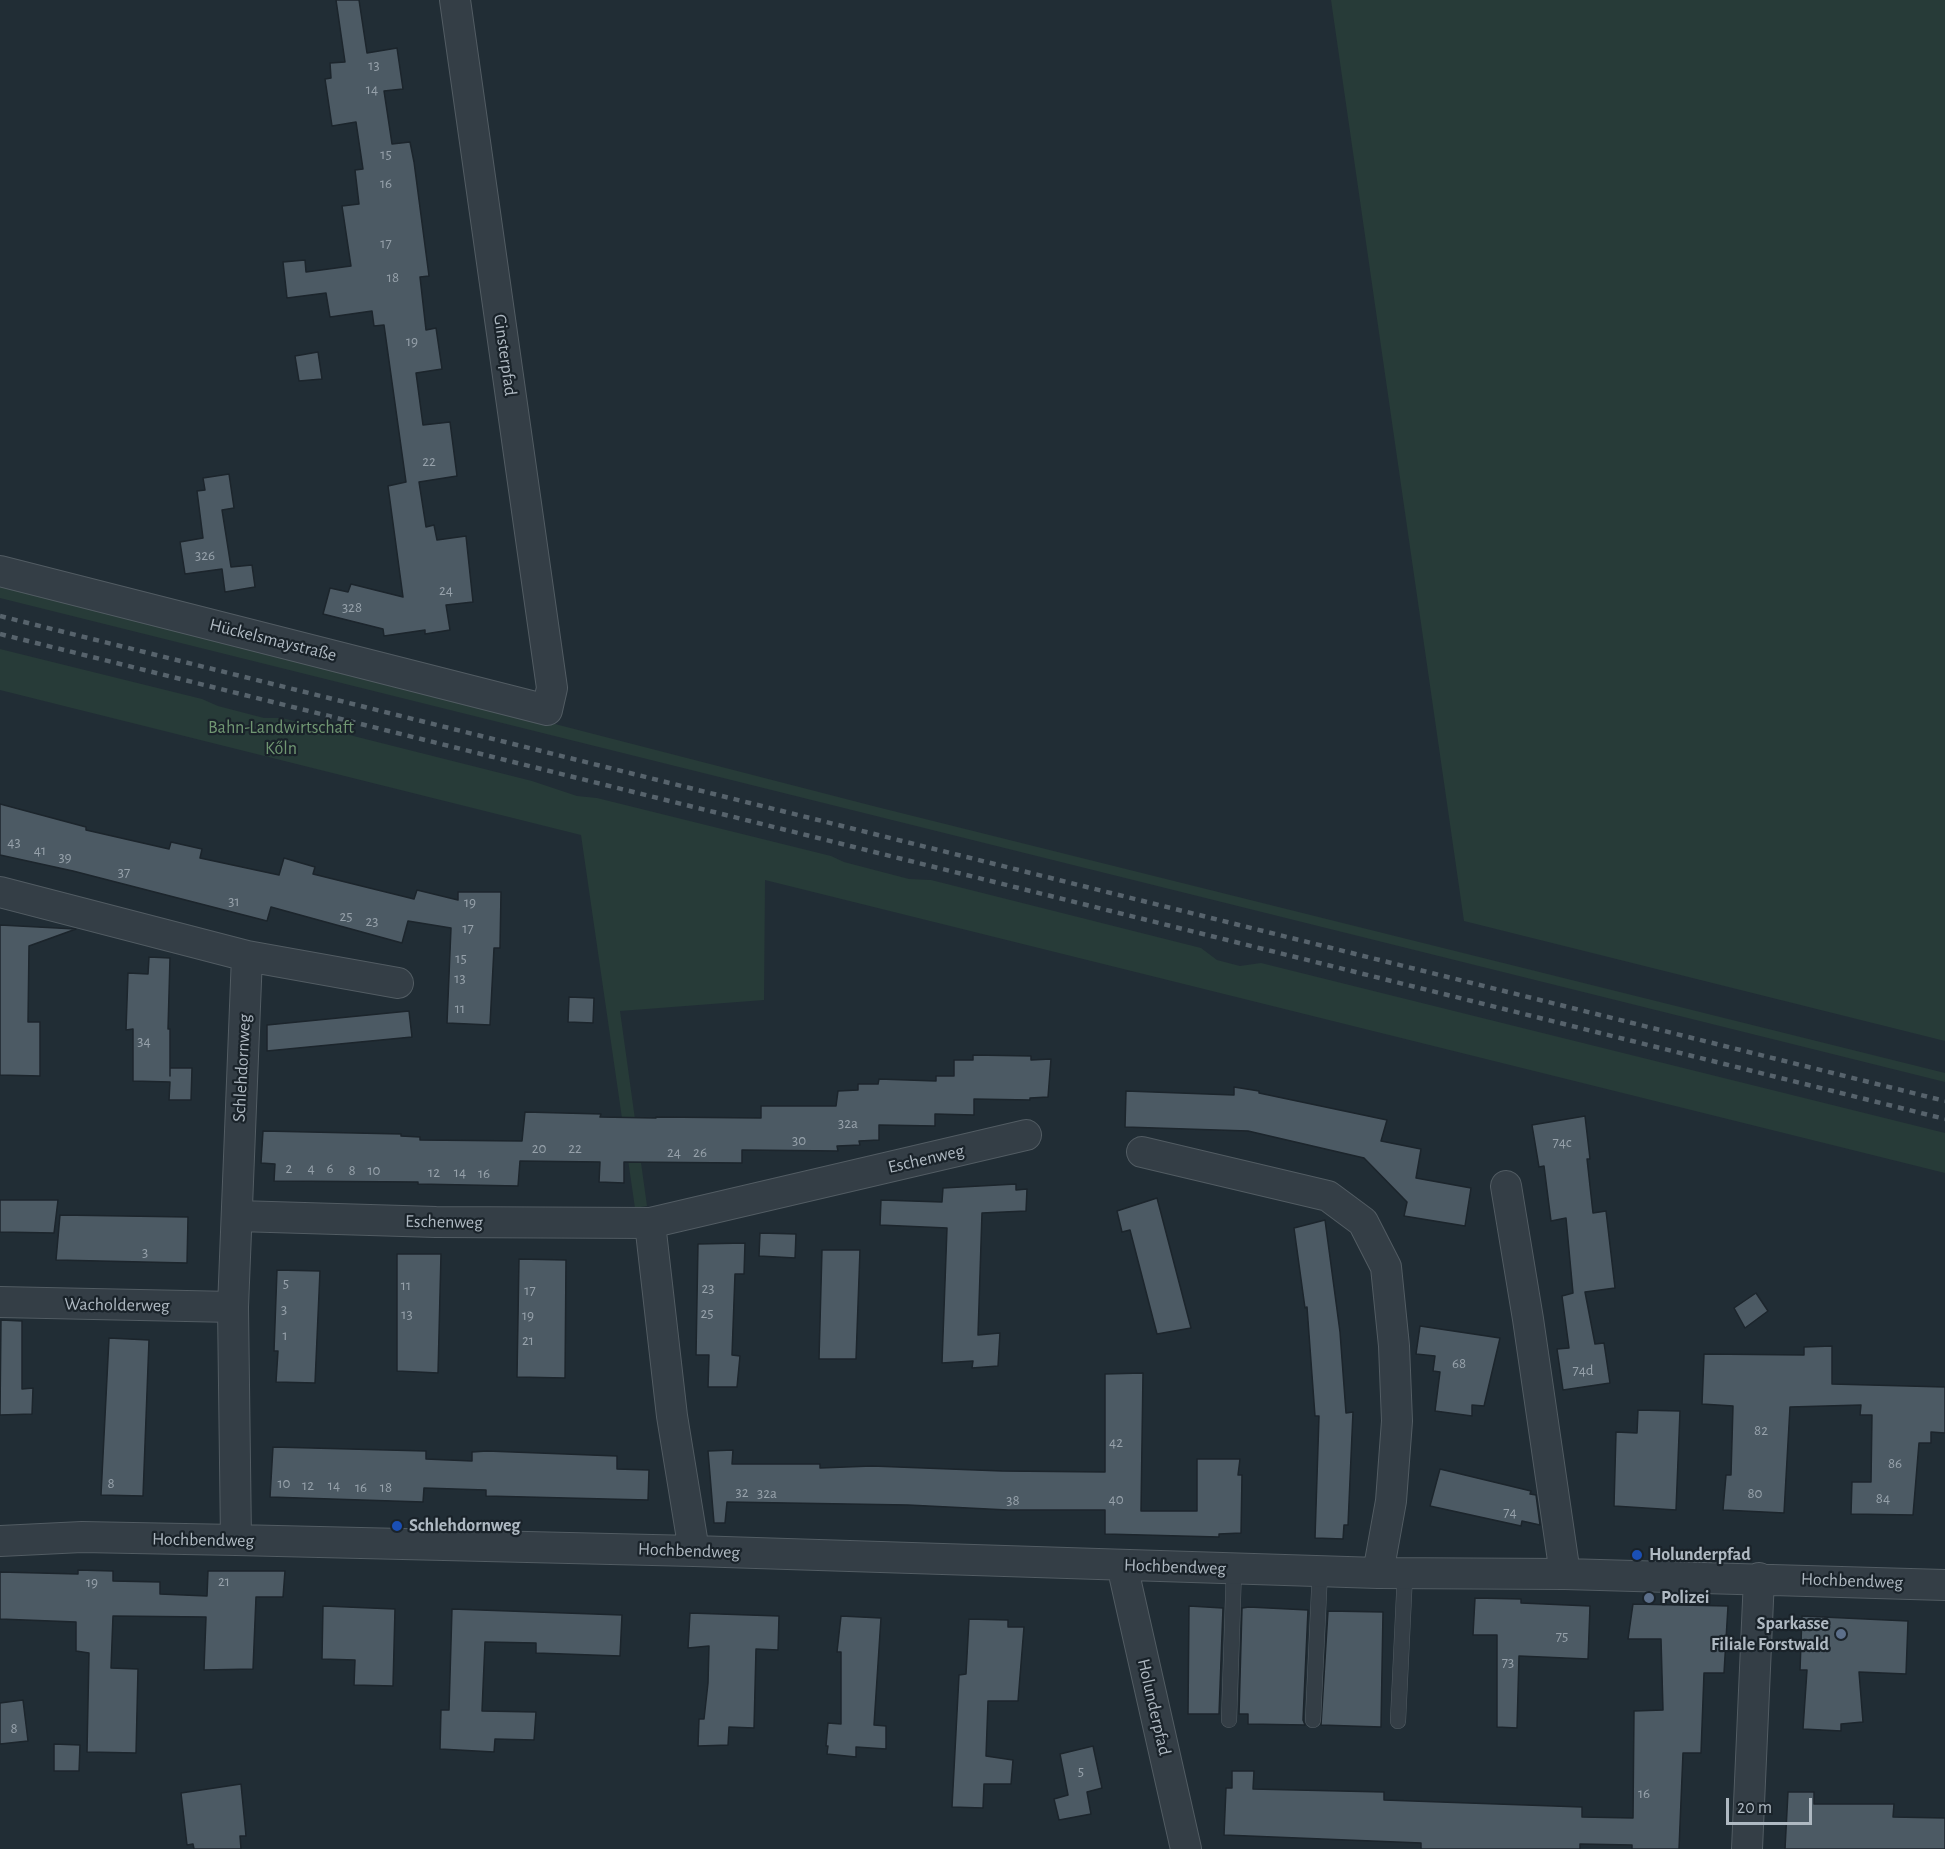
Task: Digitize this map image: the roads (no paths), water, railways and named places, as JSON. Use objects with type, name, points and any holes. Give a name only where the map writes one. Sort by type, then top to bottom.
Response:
[{"type":"street","name":"Ginsterpfad","points":[[455,0],[552,688],[547,710]]},
{"type":"street","name":"Hückelsmaystraße","points":[[0,571],[547,710]]},
{"type":"street","points":[[0,891],[248,956],[398,983]]},
{"type":"street","name":"Schlehdornweg","points":[[236,1540],[233,1307],[248,956]]},
{"type":"street","name":"Eschenweg","points":[[238,1216],[436,1222],[650,1223],[1026,1135]]},
{"type":"street","points":[[1142,1152],[1328,1196],[1363,1222],[1386,1267],[1394,1346],[1397,1421],[1390,1501],[1392,1574]]},
{"type":"street","points":[[1506,1186],[1528,1319],[1564,1574]]},
{"type":"street","points":[[650,1223],[672,1416],[694,1551]]},
{"type":"street","name":"Wacholderweg","points":[[0,1302],[233,1307]]},
{"type":"street","name":"Hochbendweg","points":[[0,1541],[82,1537],[236,1540],[694,1551],[1392,1574],[1564,1574],[1945,1585]]},
{"type":"street","name":"Holunderpfad","points":[[1122,1565],[1186,1849]]},
{"type":"street","points":[[1747,1849],[1759,1578]]},
{"type":"lane","points":[[1229,1720],[1234,1569]]},
{"type":"lane","points":[[1313,1720],[1320,1571]]},
{"type":"lane","points":[[1392,1574],[1398,1721]]},
{"type":"railway","points":[[0,616],[1945,1101]]},
{"type":"railway","points":[[0,634],[1945,1119]]},
{"type":"place","name":"Schlehdornweg","points":[[397,1526]]},
{"type":"place","name":"Holunderpfad","points":[[1637,1555]]},
{"type":"place","name":"Polizei","points":[[1649,1598]]},
{"type":"place","name":"Sparkasse Filiale Forstwald","points":[[1841,1634]]},
{"type":"park label","name":"Bahn-Landwirtschaft Kőln","points":[[281,738]]}]
